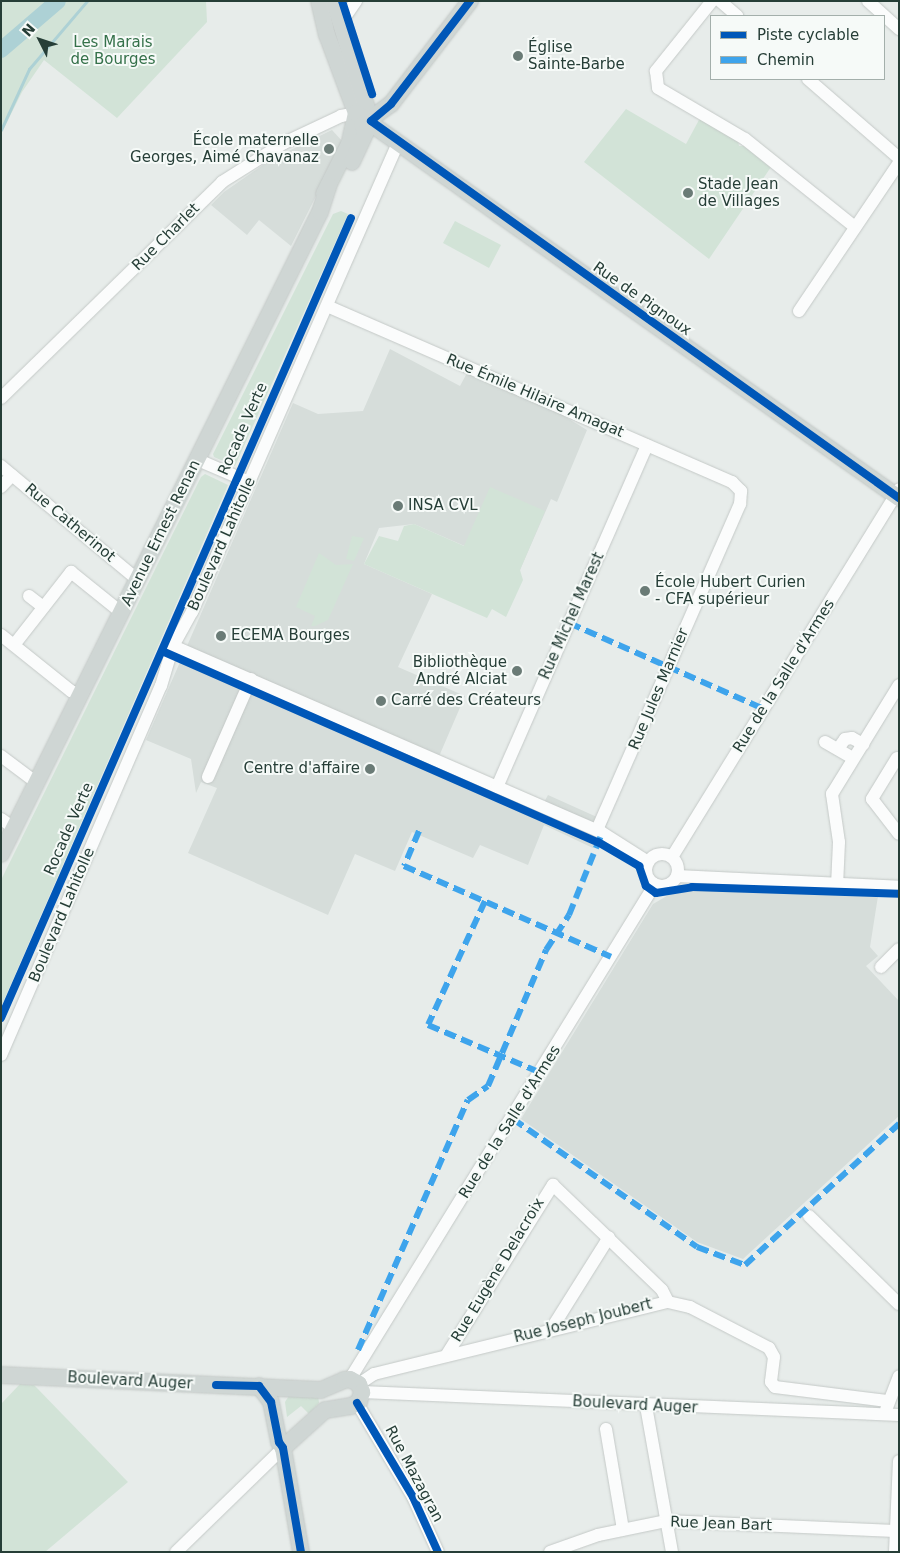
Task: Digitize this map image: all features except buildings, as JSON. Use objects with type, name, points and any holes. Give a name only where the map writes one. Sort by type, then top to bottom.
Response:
[{"type":"main road","points":[[328,7],[327,35],[356,120],[371,121],[391,104],[470,1]]},
{"type":"main road","name":"Rue de Pignoux","points":[[328,7],[331,23],[358,101],[371,121],[398,143],[898,494]]},
{"type":"main road","name":"Avenue Ernest Renan","points":[[320,212],[317,205],[329,185],[356,120]]},
{"type":"main road","name":"Avenue Ernest Renan","points":[[1,854],[8,824],[37,783],[320,212],[342,180],[371,121]]},
{"type":"main road","name":"Boulevard Auger","points":[[1,1375],[259,1386],[360,1394]]},
{"type":"main road","points":[[259,1386],[271,1402],[278,1442],[284,1448],[301,1552]]},
{"type":"main road","points":[[274,1417],[282,1392],[292,1388]]},
{"type":"main road","points":[[284,1448],[325,1410],[360,1394]]},
{"type":"main road","points":[[274,1417],[289,1435],[298,1434]]},
{"type":"street","points":[[328,7],[347,14],[356,1]]},
{"type":"street","points":[[712,1],[656,71],[658,88],[745,139],[855,228]]},
{"type":"street","points":[[720,1],[736,15]]},
{"type":"street","points":[[868,1],[884,15]]},
{"type":"street","points":[[885,16],[899,29]]},
{"type":"street","points":[[809,80],[899,158]]},
{"type":"street","name":"Rue Charlet","points":[[1,398],[222,182],[284,143],[341,116],[356,120]]},
{"type":"street","name":"Boulevard Lahitolle","points":[[1,1055],[157,695],[173,646],[192,612],[398,143]]},
{"type":"street","points":[[799,310],[899,163]]},
{"type":"street","name":"Rue Émile Hilaire Amagat","points":[[327,306],[732,482],[741,491]]},
{"type":"street","name":"Rue Michel Marest","points":[[497,787],[647,445]]},
{"type":"street","points":[[198,460],[249,482]]},
{"type":"street","name":"Rue Catherinot","points":[[1,466],[138,580]]},
{"type":"street","points":[[1,488],[12,475]]},
{"type":"street","name":"Rue Jules Marnier","points":[[597,830],[740,504],[741,491]]},
{"type":"street","name":"Rue de la Salle d'Armes","points":[[672,857],[898,494]]},
{"type":"street","points":[[14,645],[71,572],[122,613]]},
{"type":"street","points":[[28,596],[43,608]]},
{"type":"street","points":[[1,634],[71,691],[81,696]]},
{"type":"street","points":[[173,646],[597,830],[648,862]]},
{"type":"street","points":[[208,777],[251,679]]},
{"type":"street","points":[[837,886],[838,842],[832,794],[899,686]]},
{"type":"street","points":[[838,749],[845,739],[852,738],[862,744]]},
{"type":"street","points":[[825,742],[853,758]]},
{"type":"street","points":[[1,756],[37,783]]},
{"type":"street","points":[[897,758],[872,800],[899,834]]},
{"type":"street","points":[[655,856],[672,857],[678,869],[677,876],[668,885],[655,884],[647,874],[648,862],[655,856]]},
{"type":"street","points":[[677,876],[748,881],[786,880],[793,883],[837,886],[899,887]]},
{"type":"street","name":"Rue de la Salle d'Armes","points":[[360,1394],[363,1360],[655,884]]},
{"type":"street","points":[[881,967],[899,949]]},
{"type":"street","name":"Rue Eugène Delacroix","points":[[446,1356],[553,1185],[608,1237]]},
{"type":"street","points":[[809,1216],[899,1304]]},
{"type":"street","points":[[552,1328],[608,1237],[662,1290],[668,1302]]},
{"type":"street","name":"Rue Joseph Joubert","points":[[360,1394],[374,1374],[552,1328],[668,1302],[690,1307],[769,1348],[774,1357],[771,1382],[775,1387],[887,1402]]},
{"type":"street","points":[[885,1415],[887,1402],[899,1376]]},
{"type":"street","name":"Boulevard Auger","points":[[360,1394],[899,1415]]},
{"type":"street","name":"Rue Mazagran","points":[[360,1394],[414,1497],[438,1552]]},
{"type":"street","points":[[646,1406],[672,1552]]},
{"type":"street","points":[[606,1429],[623,1530]]},
{"type":"street","points":[[176,1552],[284,1448]]},
{"type":"street","points":[[895,1552],[899,1461]]},
{"type":"street","name":"Rue Jean Bart","points":[[550,1552],[623,1530],[666,1522],[895,1531]]},
{"type":"shaded area","points":[[332,130],[343,142],[291,246],[259,220],[247,235],[211,205],[224,192],[270,160]]},
{"type":"shaded area","points":[[390,349],[460,386],[467,373],[559,413],[587,430],[557,502],[551,499],[520,570],[414,524],[379,528],[364,564],[432,594],[398,667],[465,696],[437,761],[542,806],[548,795],[608,822],[593,848],[544,825],[528,865],[480,845],[473,858],[412,832],[395,871],[355,854],[328,915],[188,853],[217,788],[201,782],[196,793],[191,759],[146,740],[293,403],[318,414],[363,411]]},
{"type":"shaded area","points":[[703,889],[878,896],[870,947],[878,956],[866,966],[899,1001],[899,1116],[743,1259],[697,1242],[521,1119],[653,904],[672,893]]},
{"type":"green space","name":"Les Marais de Bourges","points":[[1,1],[206,1],[207,22],[117,118],[44,60],[22,92],[1,134]]},
{"type":"green space","name":"Stade Jean de Villages","points":[[626,109],[686,144],[700,118],[738,140],[739,146],[746,146],[771,167],[709,259],[584,162]]},
{"type":"green space","points":[[341,211],[348,214],[235,466],[214,457],[213,454],[333,214]]},
{"type":"green space","points":[[455,221],[501,245],[489,268],[443,243]]},
{"type":"green space","points":[[205,474],[228,485],[1,1007],[1,880],[201,477]]},
{"type":"green space","points":[[490,487],[545,511],[520,570],[523,580],[506,617],[492,609],[487,618],[364,564],[379,536],[398,541],[404,526],[414,524],[464,546]]},
{"type":"green space","points":[[352,536],[364,538],[354,561],[346,559]]},
{"type":"green space","points":[[319,553],[336,565],[353,564],[328,620],[311,626],[315,616],[296,607]]},
{"type":"green space","points":[[20,1384],[34,1385],[128,1482],[45,1552],[1,1552],[1,1404]]},
{"type":"green space","points":[[290,1394],[318,1394],[319,1403],[309,1414],[301,1406],[287,1417],[285,1402]]},
{"type":"waterway","points":[[1,50],[58,1]]},
{"type":"waterway","points":[[1,130],[29,69],[87,1]]},
{"type":"marked path","points":[[569,623],[764,709]]},
{"type":"marked path","points":[[419,831],[404,866],[611,957]]},
{"type":"marked path","points":[[358,1350],[468,1100],[488,1086],[546,950],[569,915],[602,833]]},
{"type":"marked path","points":[[485,901],[428,1025],[541,1073]]},
{"type":"marked path","points":[[513,1119],[697,1247],[745,1265],[899,1124]]},
{"type":"cycle path","points":[[342,1],[372,94]]},
{"type":"cycle path","points":[[371,121],[391,104],[470,1]]},
{"type":"cycle path","points":[[371,121],[899,498]]},
{"type":"cycle path","name":"Rocade Verte","points":[[1,1018],[351,218]]},
{"type":"cycle path","points":[[162,651],[598,842],[639,866],[646,886],[656,893],[692,887],[899,894]]},
{"type":"cycle path","points":[[216,1385],[259,1386],[271,1402],[279,1442],[283,1448],[301,1552]]},
{"type":"cycle path","points":[[357,1403],[413,1497],[438,1552]]},
{"type":"place","name":"Église Sainte-Barbe","points":[[518,56]]},
{"type":"place","name":"École maternelle Georges, Aimé Chavanaz","points":[[329,149]]},
{"type":"place","name":"Stade Jean de Villages","points":[[688,193]]},
{"type":"place","name":"INSA CVL","points":[[398,506]]},
{"type":"place","name":"École Hubert Curien - CFA supérieur","points":[[645,591]]},
{"type":"place","name":"ECEMA Bourges","points":[[221,636]]},
{"type":"place","name":"Bibliothèque André Alciat","points":[[517,671]]},
{"type":"place","name":"Carré des Créateurs","points":[[381,701]]},
{"type":"place","name":"Centre d'affaire","points":[[370,769]]}]
